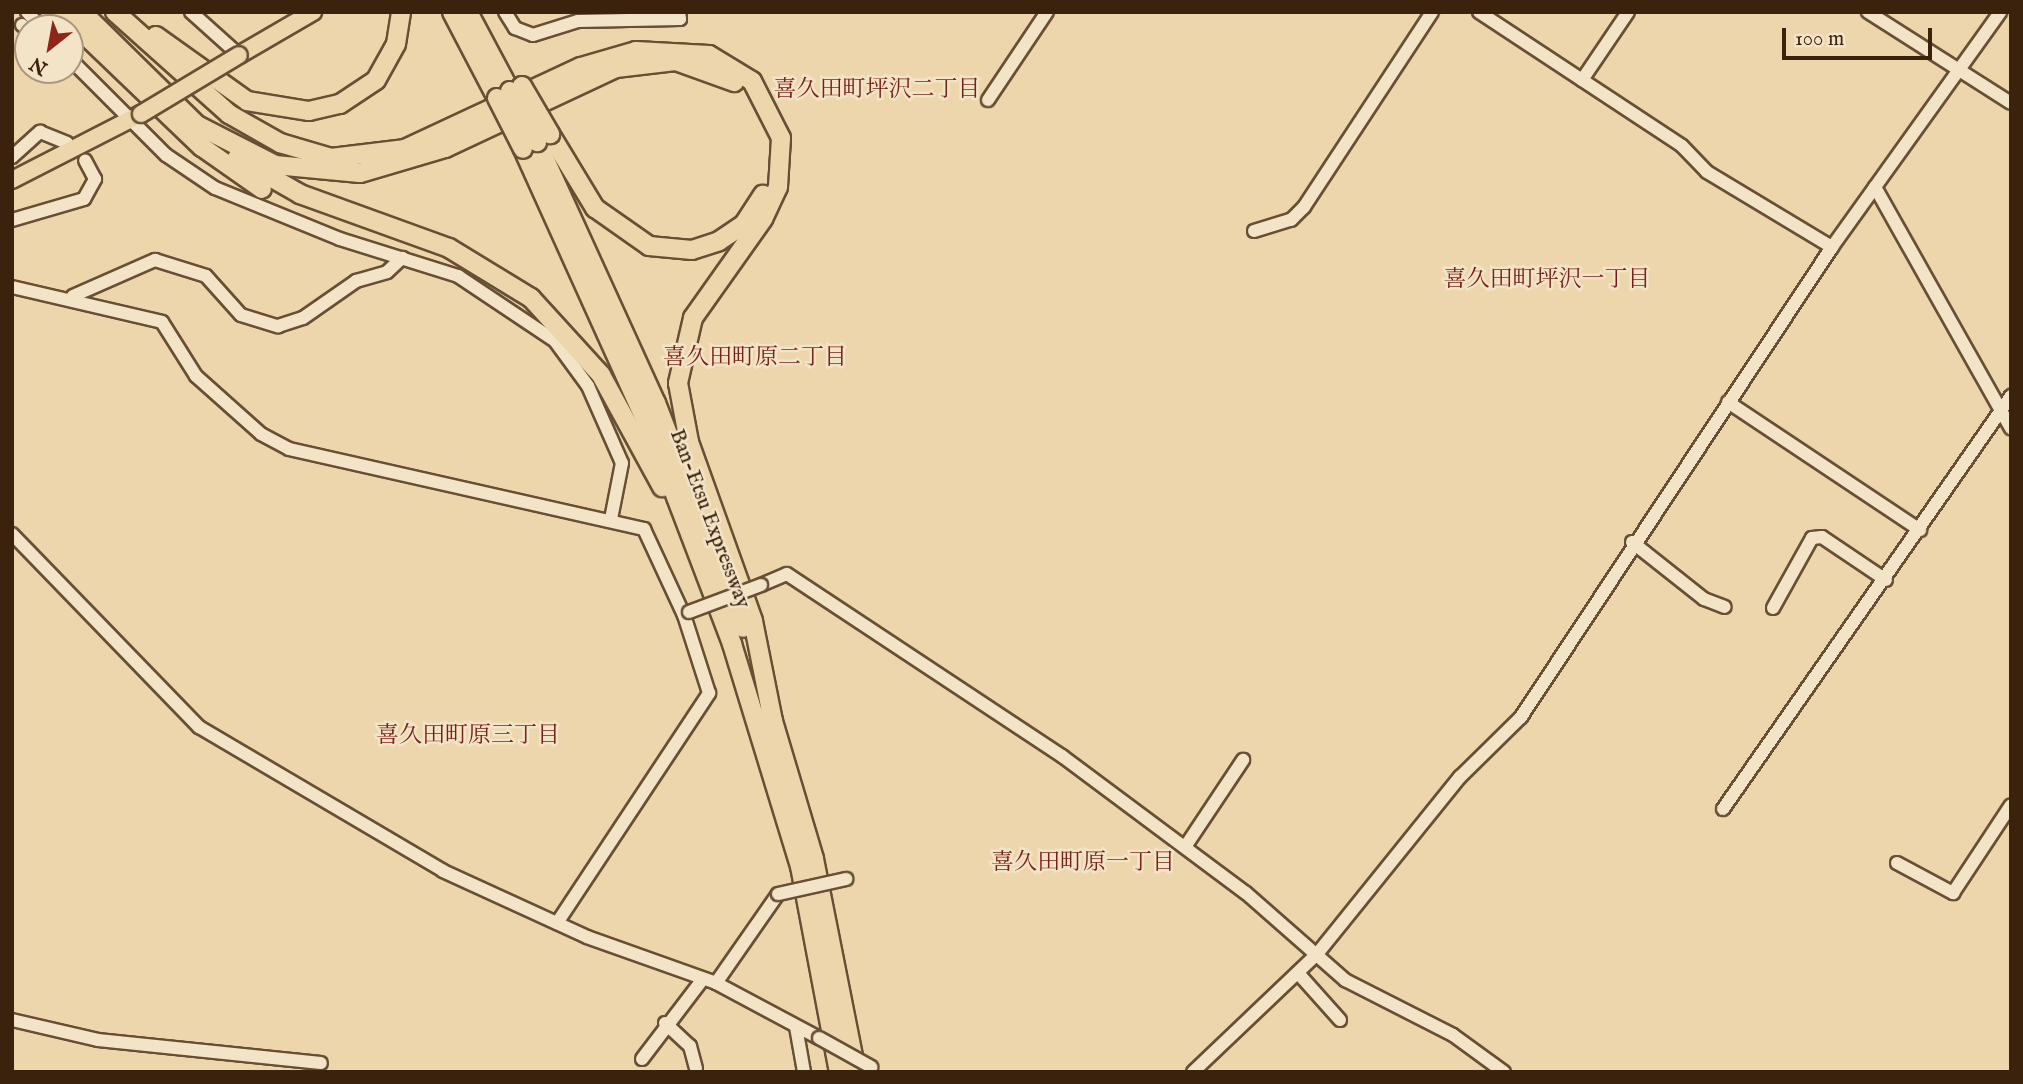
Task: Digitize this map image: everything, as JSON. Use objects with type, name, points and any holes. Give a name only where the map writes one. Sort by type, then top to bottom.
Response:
[{"type":"highway","points":[[61,12],[241,177],[308,209],[449,248]]},
{"type":"highway","points":[[82,12],[197,125],[284,187],[449,248],[531,298],[601,374],[660,482],[732,644]]},
{"type":"highway","points":[[115,12],[214,103],[296,149],[368,158],[452,132],[599,60],[655,49],[724,62],[751,82],[771,107],[783,153],[778,187],[763,219],[693,318],[678,383],[689,442],[753,621],[773,722]]},
{"type":"highway","points":[[131,12],[225,99],[305,141],[372,150],[452,132]]},
{"type":"highway","points":[[156,36],[247,101],[309,111],[340,104],[376,80],[396,44],[401,12]]},
{"type":"highway","name":"Ban-Etsu Expressway","points":[[452,12],[510,92]]},
{"type":"highway","name":"Ban-Etsu Expressway","points":[[468,12],[536,142],[656,403],[773,722],[814,859],[869,1070]]},
{"type":"highway","points":[[197,125],[275,164],[360,173],[445,148],[602,72],[676,61],[718,72],[754,102],[769,138],[769,177],[753,213],[732,233],[706,247],[663,250],[608,221],[536,142],[510,92],[480,12]]},
{"type":"highway","name":"Ban-Etsu Expressway","points":[[536,142],[732,644],[800,866],[839,1072]]},
{"type":"main road","points":[[13,177],[135,117],[313,12]]},
{"type":"street","points":[[191,12],[239,55]]},
{"type":"street","points":[[505,12],[515,28],[533,35],[578,21],[680,19],[679,12]]},
{"type":"street","points":[[988,100],[1047,12]]},
{"type":"street","points":[[1254,231],[1291,220],[1304,207],[1432,12]]},
{"type":"street","points":[[1479,12],[1682,146],[1707,172],[1832,247]]},
{"type":"street","points":[[1582,80],[1628,12]]},
{"type":"street","points":[[1873,16],[1893,12]]},
{"type":"street","points":[[1193,1072],[1317,954],[1460,777],[1521,717],[1632,542],[1832,247],[2000,12]]},
{"type":"street","points":[[1873,16],[2011,103]]},
{"type":"street","points":[[84,71],[135,117],[166,155],[215,188],[482,288],[537,326],[574,362],[622,463],[611,519]]},
{"type":"street","points":[[12,157],[40,132],[67,144]]},
{"type":"street","points":[[12,220],[84,199],[95,179],[85,160]]},
{"type":"street","points":[[1875,187],[2011,428]]},
{"type":"street","points":[[72,296],[155,260],[206,276],[241,315],[278,326],[303,318],[356,281],[387,272],[402,258]]},
{"type":"street","points":[[12,287],[72,296],[162,322],[210,390],[289,449],[611,519],[650,535],[687,614],[709,694],[557,923]]},
{"type":"street","points":[[1723,809],[1886,580],[2011,396]]},
{"type":"street","points":[[1728,402],[1920,530]]},
{"type":"street","points":[[12,534],[199,727],[443,871],[557,923],[709,981],[819,1038],[869,1070]]},
{"type":"street","points":[[1773,608],[1812,538],[1822,537],[1886,580]]},
{"type":"street","points":[[1632,542],[1704,599],[1725,607]]},
{"type":"street","points":[[687,614],[787,574],[1062,756],[1185,847],[1345,979],[1453,1035],[1504,1072]]},
{"type":"street","points":[[1185,847],[1243,760]]},
{"type":"street","points":[[1897,863],[1953,893],[2011,805]]},
{"type":"street","points":[[642,1059],[665,1023],[709,981],[778,894],[849,878]]},
{"type":"street","points":[[1298,972],[1340,1020]]},
{"type":"street","points":[[12,1020],[112,1042],[321,1063]]},
{"type":"street","points":[[665,1023],[691,1046],[696,1068]]},
{"type":"street","points":[[793,1072],[803,1067],[796,1027]]},
{"type":"district","name":"喜久田町坪沢二丁目","points":[[877,90]]},
{"type":"district","name":"喜久田町坪沢一丁目","points":[[1547,280]]},
{"type":"district","name":"喜久田町原二丁目","points":[[755,358]]},
{"type":"district","name":"喜久田町原三丁目","points":[[468,736]]},
{"type":"district","name":"喜久田町原一丁目","points":[[1083,863]]}]
